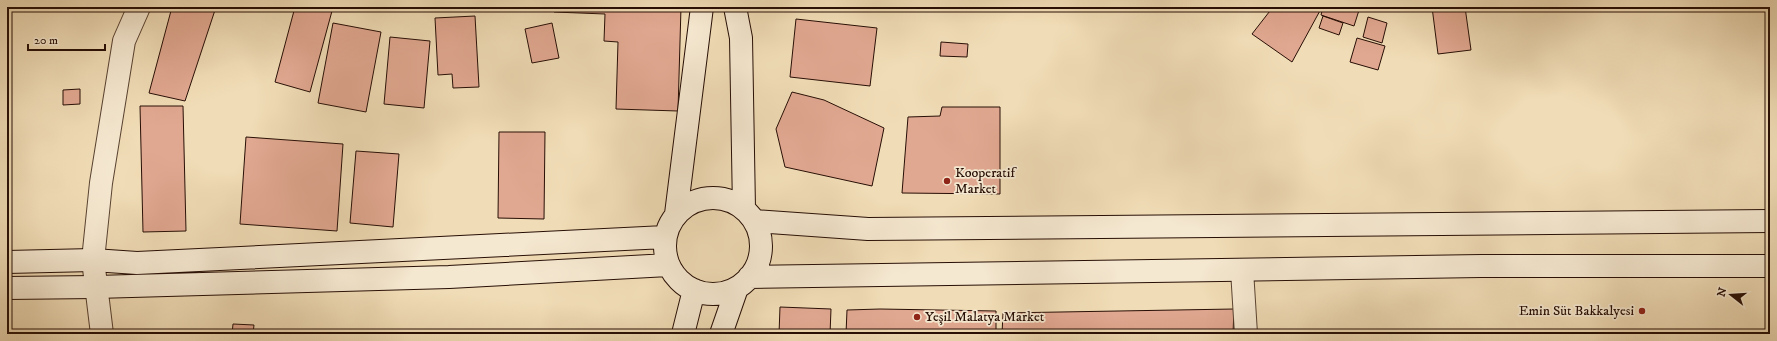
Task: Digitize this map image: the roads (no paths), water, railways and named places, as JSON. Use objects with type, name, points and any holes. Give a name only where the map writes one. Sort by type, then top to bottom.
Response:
[{"type":"main road","points":[[102,334],[93,260],[101,183],[124,41],[139,7]]},
{"type":"main road","points":[[676,214],[702,7]]},
{"type":"main road","points":[[721,334],[743,283],[757,265],[760,250],[759,235],[749,215],[741,38],[735,7]]},
{"type":"main road","points":[[1770,221],[868,229],[749,215],[731,201],[716,198],[701,199],[687,205],[676,214],[669,225],[665,237],[668,265],[677,279],[694,290],[705,294],[722,294],[743,283],[1242,270],[1481,266],[1770,266]]},
{"type":"main road","points":[[7,262],[93,260],[137,263],[665,237]]},
{"type":"main road","points":[[7,288],[96,287],[449,277],[668,265]]},
{"type":"main road","points":[[1242,270],[1246,334]]},
{"type":"main road","points":[[683,334],[694,290]]},
{"type":"place","name":"Kooperatif Market","points":[[947,181]]},
{"type":"place","name":"Emin Süt Bakkalyesi","points":[[1642,311]]},
{"type":"place","name":"Yeşil Malatya Market","points":[[917,317]]}]
